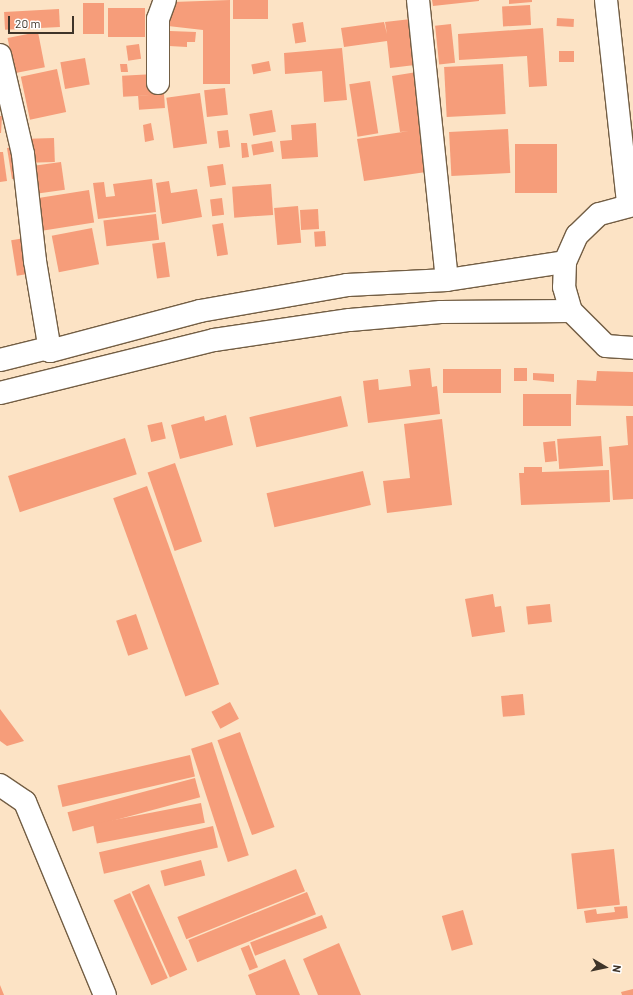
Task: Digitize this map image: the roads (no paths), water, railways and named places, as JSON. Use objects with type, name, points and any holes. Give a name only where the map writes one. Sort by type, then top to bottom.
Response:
[{"type":"main road","points":[[158,83],[158,19],[165,0]]},
{"type":"main road","points":[[418,0],[447,280]]},
{"type":"main road","points":[[606,0],[631,204],[599,214],[577,234],[565,262],[564,287],[571,311],[606,346],[633,348]]},
{"type":"main road","points":[[0,55],[23,154],[35,261],[50,351]]},
{"type":"main road","points":[[0,360],[44,349],[50,351],[200,311],[347,285],[447,280],[565,262]]},
{"type":"main road","points":[[0,393],[214,340],[350,320],[441,312],[571,311]]},
{"type":"main road","points":[[0,785],[25,802],[105,995]]}]
